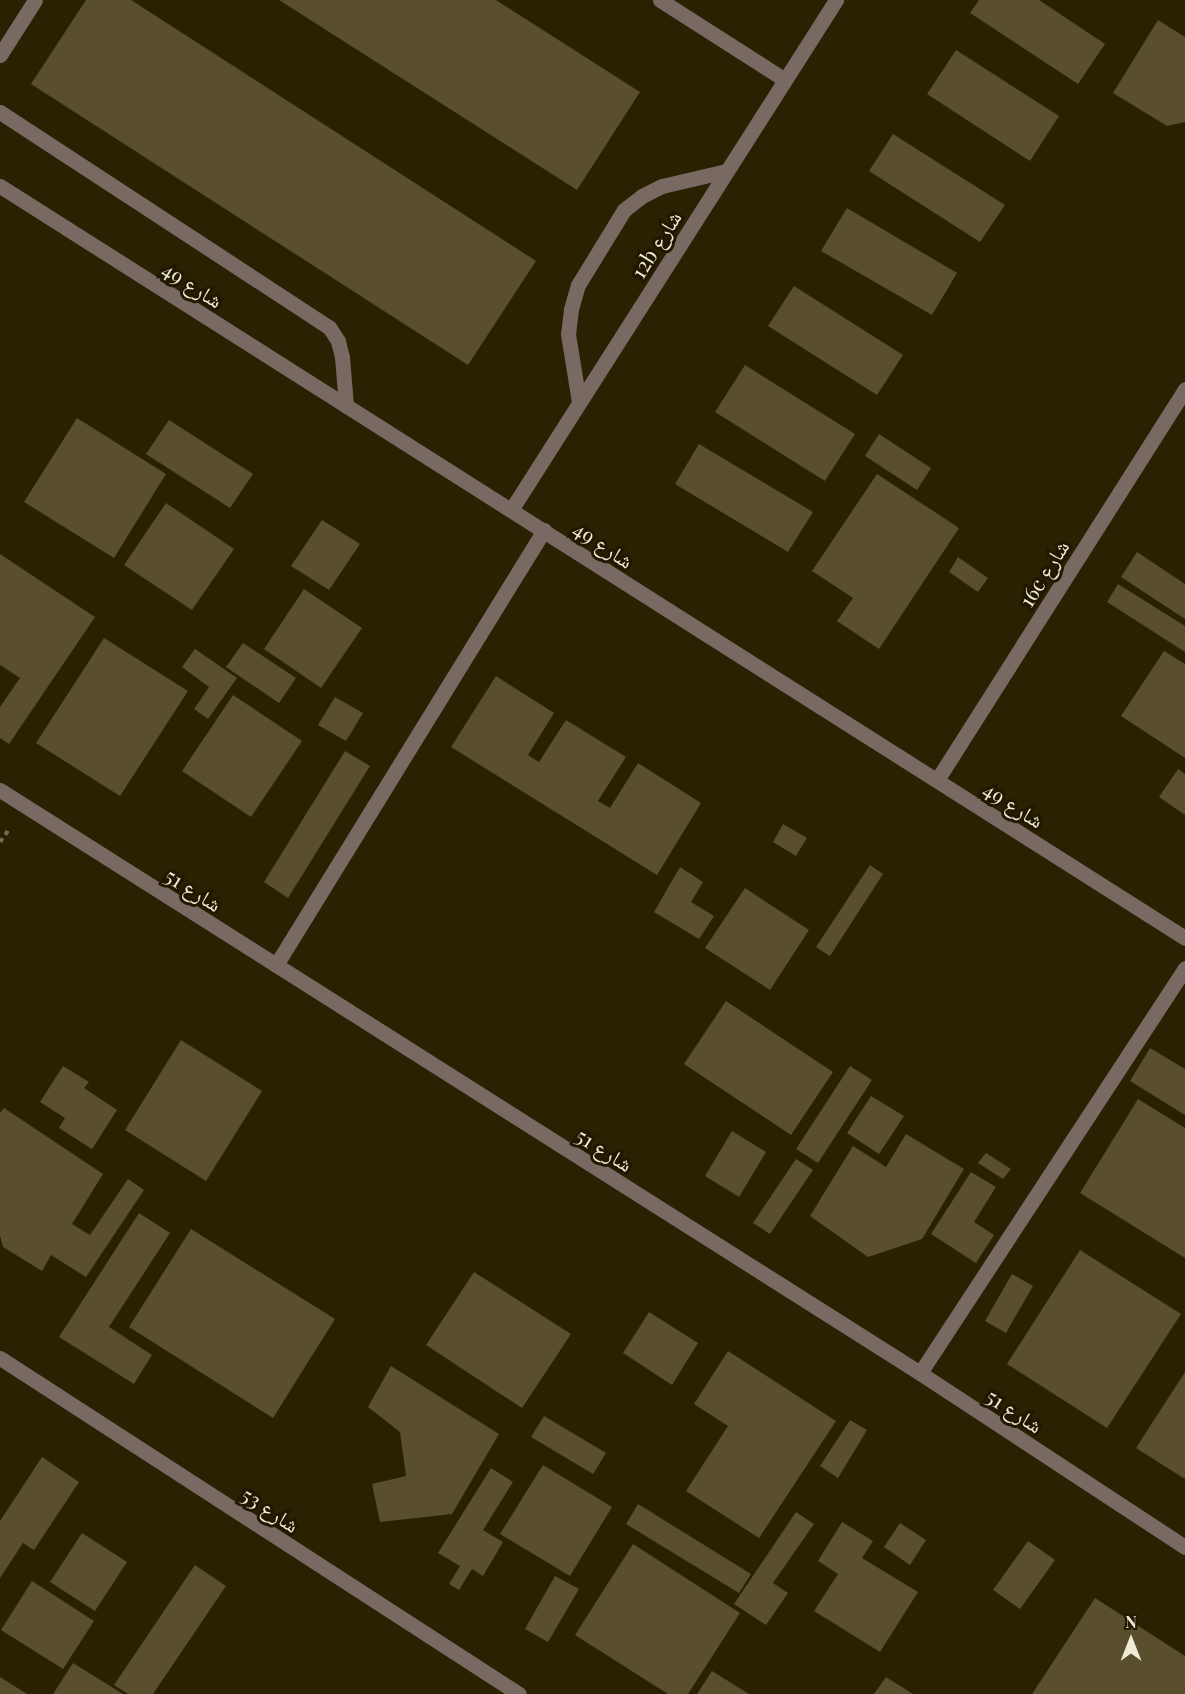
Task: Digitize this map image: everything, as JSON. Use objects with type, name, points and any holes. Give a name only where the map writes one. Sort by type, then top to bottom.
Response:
[{"type":"street","points":[[0,55],[35,0]]},
{"type":"street","points":[[660,0],[785,80]]},
{"type":"street","name":"12b شارع","points":[[511,510],[836,0]]},
{"type":"street","points":[[0,112],[328,327],[338,341],[342,357],[346,406]]},
{"type":"street","points":[[579,402],[568,334],[571,309],[578,285],[624,210],[642,196],[662,186],[726,171]]},
{"type":"street","name":"شارع 49","points":[[0,186],[1185,938]]},
{"type":"street","name":"16c شارع","points":[[937,780],[1185,389]]},
{"type":"street","points":[[276,965],[544,530]]},
{"type":"street","name":"شارع 51","points":[[0,790],[920,1373],[1185,1546]]},
{"type":"street","points":[[920,1373],[1185,968]]},
{"type":"street","name":"شارع 53","points":[[0,1358],[519,1694]]},
{"type":"building","points":[[86,0],[131,0],[536,261],[468,365],[31,84]]},
{"type":"building","points":[[279,0],[496,0],[640,92],[577,190]]},
{"type":"building","points":[[979,0],[1039,0],[1105,44],[1078,84],[970,13]]},
{"type":"building","points":[[1158,20],[1185,37],[1185,122],[1167,126],[1113,93]]},
{"type":"building","points":[[956,50],[1059,116],[1030,161],[927,94]]},
{"type":"building","points":[[893,134],[1005,205],[980,242],[869,171]]},
{"type":"building","points":[[847,208],[957,273],[932,315],[821,251]]},
{"type":"building","points":[[794,286],[903,355],[877,395],[768,326]]},
{"type":"building","points":[[745,365],[855,434],[825,481],[715,412]]},
{"type":"building","points":[[77,418],[166,474],[114,558],[24,502]]},
{"type":"building","points":[[169,420],[253,474],[230,508],[146,454]]},
{"type":"building","points":[[879,434],[931,468],[917,490],[865,456]]},
{"type":"building","points":[[699,444],[813,512],[788,552],[675,484]]},
{"type":"building","points":[[877,474],[959,528],[879,649],[837,621],[853,598],[812,571]]},
{"type":"building","points":[[166,503],[234,549],[192,610],[124,565]]},
{"type":"building","points":[[322,520],[360,544],[329,590],[291,566]]},
{"type":"building","points":[[1137,552],[1185,584],[1185,619],[1121,577]]},
{"type":"building","points":[[0,554],[95,617],[9,744],[0,738],[0,707],[20,678],[0,665]]},
{"type":"building","points":[[958,557],[988,578],[978,592],[949,572]]},
{"type":"building","points":[[1118,584],[1185,626],[1185,652],[1107,602]]},
{"type":"building","points":[[304,589],[362,628],[321,688],[264,649]]},
{"type":"building","points":[[104,638],[188,691],[120,796],[36,743]]},
{"type":"building","points":[[243,643],[296,678],[279,703],[226,667]]},
{"type":"building","points":[[195,649],[237,678],[208,719],[194,709],[209,687],[182,667]]},
{"type":"building","points":[[1164,651],[1185,664],[1185,758],[1121,716]]},
{"type":"building","points":[[496,676],[554,713],[528,755],[539,762],[566,720],[626,757],[598,801],[610,808],[638,763],[701,803],[657,875],[451,747]]},
{"type":"building","points":[[233,695],[302,741],[251,817],[182,771]]},
{"type":"building","points":[[335,697],[363,713],[346,741],[318,725]]},
{"type":"building","points":[[345,751],[370,766],[288,898],[264,882]]},
{"type":"building","points":[[1178,769],[1185,774],[1185,815],[1159,797]]},
{"type":"building","points":[[783,824],[807,838],[796,856],[773,842]]},
{"type":"building","points":[[870,865],[883,874],[830,956],[816,947]]},
{"type":"building","points":[[680,867],[703,882],[691,902],[714,916],[699,939],[654,912]]},
{"type":"building","points":[[745,888],[809,930],[770,990],[705,948]]},
{"type":"building","points":[[726,1001],[833,1072],[791,1135],[684,1064]]},
{"type":"building","points":[[181,1040],[262,1091],[206,1181],[125,1130]]},
{"type":"building","points":[[1150,1048],[1185,1069],[1185,1115],[1130,1081]]},
{"type":"building","points":[[63,1066],[89,1082],[84,1088],[117,1110],[92,1149],[59,1128],[65,1118],[40,1102]]},
{"type":"building","points":[[850,1066],[872,1080],[818,1163],[796,1149]]},
{"type":"building","points":[[871,1096],[904,1116],[879,1154],[847,1133]]},
{"type":"building","points":[[1138,1099],[1185,1128],[1185,1258],[1080,1193]]},
{"type":"building","points":[[4,1108],[103,1174],[72,1224],[90,1235],[128,1179],[144,1190],[86,1277],[51,1255],[42,1271],[3,1247],[0,1236],[0,1113]]},
{"type":"building","points":[[732,1131],[766,1152],[739,1197],[705,1176]]},
{"type":"building","points":[[906,1134],[964,1169],[922,1239],[868,1257],[810,1216],[853,1146],[886,1167]]},
{"type":"building","points":[[986,1153],[1011,1169],[1003,1179],[978,1163]]},
{"type":"building","points":[[796,1159],[813,1170],[770,1234],[753,1223]]},
{"type":"building","points":[[971,1172],[996,1187],[974,1222],[994,1235],[976,1263],[931,1234]]},
{"type":"building","points":[[139,1213],[170,1233],[109,1327],[152,1355],[134,1384],[59,1337]]},
{"type":"building","points":[[191,1229],[335,1319],[273,1418],[129,1327]]},
{"type":"building","points":[[1080,1250],[1181,1314],[1107,1428],[1007,1364]]},
{"type":"building","points":[[474,1272],[571,1334],[522,1408],[426,1345]]},
{"type":"building","points":[[1012,1274],[1033,1286],[1006,1333],[985,1321]]},
{"type":"building","points":[[649,1312],[698,1343],[672,1385],[623,1353]]},
{"type":"building","points":[[728,1351],[836,1421],[759,1538],[686,1491],[728,1426],[694,1404]]},
{"type":"building","points":[[391,1366],[499,1434],[452,1514],[380,1522],[372,1484],[406,1476],[400,1432],[368,1407]]},
{"type":"building","points":[[1185,1372],[1185,1479],[1136,1448]]},
{"type":"building","points":[[544,1416],[606,1453],[593,1474],[531,1437]]},
{"type":"building","points":[[850,1420],[867,1430],[838,1478],[820,1466]]},
{"type":"building","points":[[42,1457],[79,1482],[34,1550],[23,1543],[0,1578],[0,1521]]},
{"type":"building","points":[[543,1465],[612,1507],[570,1576],[500,1534]]},
{"type":"building","points":[[491,1468],[513,1482],[483,1530],[503,1542],[483,1576],[472,1569],[459,1590],[449,1584],[460,1566],[438,1553]]},
{"type":"building","points":[[638,1504],[751,1574],[739,1593],[626,1524]]},
{"type":"building","points":[[796,1512],[814,1524],[773,1583],[788,1593],[766,1625],[734,1604]]},
{"type":"building","points":[[842,1522],[873,1541],[862,1558],[918,1592],[880,1652],[814,1611],[838,1574],[818,1561]]},
{"type":"building","points":[[900,1523],[926,1540],[910,1565],[884,1547]]},
{"type":"building","points":[[82,1533],[127,1562],[95,1611],[50,1582]]},
{"type":"building","points":[[1028,1541],[1055,1560],[1020,1609],[993,1590]]},
{"type":"building","points":[[633,1544],[740,1613],[688,1694],[668,1694],[575,1635]]},
{"type":"building","points":[[195,1565],[226,1586],[153,1694],[128,1694],[114,1685]]},
{"type":"building","points":[[555,1576],[579,1589],[548,1642],[525,1629]]},
{"type":"building","points":[[32,1581],[94,1621],[63,1669],[1,1630]]},
{"type":"building","points":[[1095,1598],[1185,1656],[1185,1694],[1032,1694]]},
{"type":"building","points":[[73,1663],[123,1694],[53,1694]]},
{"type":"building","points":[[712,1671],[749,1694],[697,1694]]},
{"type":"building","points":[[0,1677],[27,1694],[0,1694]]},
{"type":"building","points":[[886,1677],[913,1694],[874,1694]]}]
